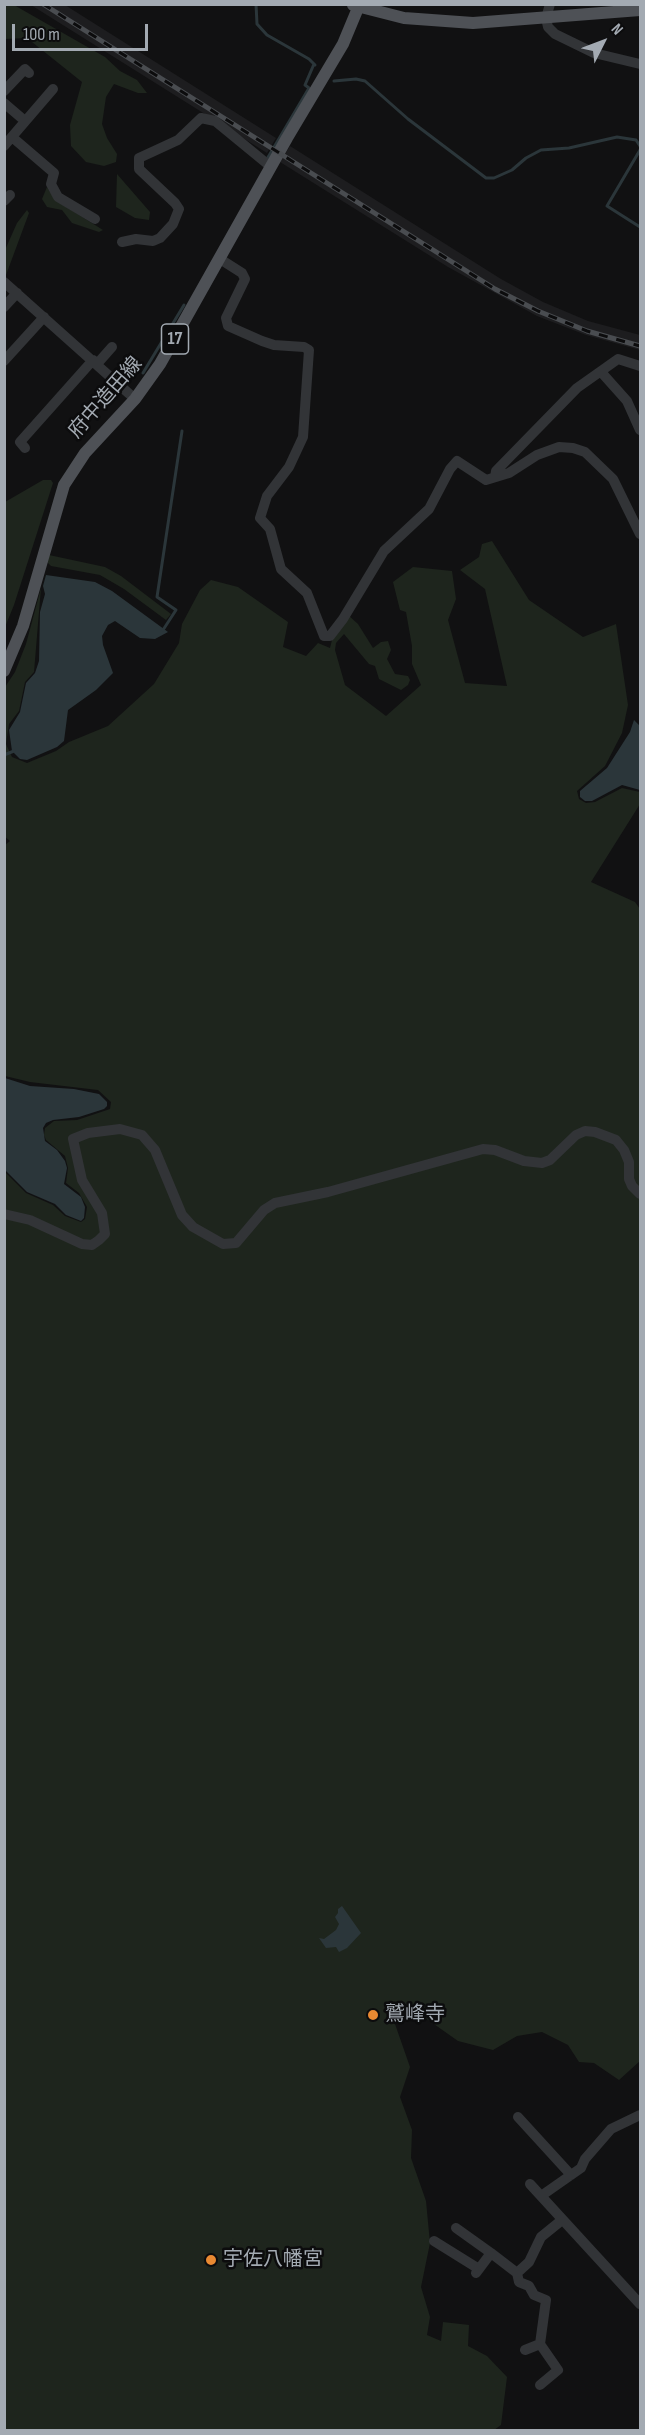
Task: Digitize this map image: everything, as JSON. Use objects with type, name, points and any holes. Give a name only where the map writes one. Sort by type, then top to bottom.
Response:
[{"type":"main road","points":[[355,6],[404,18],[473,24],[640,10]]},
{"type":"main road","name":"府中造田線","points":[[4,670],[23,626],[64,485],[85,453],[135,399],[160,364],[343,44],[355,6]]},
{"type":"street","points":[[550,4],[546,18],[548,27],[555,34],[594,53],[640,64]]},
{"type":"street","points":[[4,91],[25,69],[29,73]]},
{"type":"street","points":[[53,89],[8,142],[54,173],[51,184],[58,197],[95,219]]},
{"type":"street","points":[[4,102],[25,121]]},
{"type":"street","points":[[122,242],[136,238],[153,241],[160,238],[173,224],[179,209],[139,169],[139,158],[178,140],[201,118],[215,121],[271,167]]},
{"type":"street","points":[[220,259],[242,273],[245,279],[226,318],[228,326],[268,343],[304,347],[309,350],[303,437],[289,467],[267,496],[260,518],[270,529],[281,569],[307,593],[324,636],[330,636],[343,619],[384,551],[429,509],[450,469],[457,462],[486,480],[509,473],[544,452],[559,447],[579,450],[590,456],[613,479],[640,534]]},
{"type":"street","points":[[4,282],[135,399]]},
{"type":"street","points":[[4,307],[17,293]]},
{"type":"street","points":[[4,361],[44,317]]},
{"type":"street","points":[[25,448],[20,442],[112,347]]},
{"type":"street","points":[[495,477],[496,471],[577,388],[618,359],[640,366]]},
{"type":"street","points":[[602,372],[627,401],[640,430]]},
{"type":"street","points":[[4,1214],[30,1220],[82,1244],[92,1245],[99,1240],[105,1234],[102,1213],[82,1180],[73,1139],[88,1132],[120,1129],[142,1136],[155,1150],[182,1215],[193,1227],[223,1244],[236,1243],[264,1210],[275,1203],[328,1192],[483,1149],[495,1150],[524,1161],[542,1163],[550,1160],[576,1135],[585,1131],[595,1132],[616,1140],[624,1150],[629,1162],[629,1179],[632,1186],[640,1194]]},
{"type":"street","points":[[541,2196],[582,2168],[585,2159],[611,2129],[640,2115]]},
{"type":"street","points":[[518,2117],[571,2175]]},
{"type":"street","points":[[530,2184],[640,2304]]},
{"type":"street","points":[[517,2273],[528,2262],[542,2237],[562,2220]]},
{"type":"street","points":[[456,2228],[517,2273],[519,2282],[529,2286],[534,2295],[546,2300],[540,2344],[558,2370],[540,2385]]},
{"type":"street","points":[[434,2241],[477,2271],[491,2253]]},
{"type":"street","points":[[525,2350],[540,2344]]},
{"type":"shaded area","points":[[4,5],[14,5],[105,57],[120,71],[137,80],[147,93],[138,93],[114,84],[106,97],[102,124],[117,154],[116,162],[104,166],[86,162],[71,146],[70,125],[82,82],[27,38],[5,39]]},
{"type":"shaded area","points":[[31,5],[65,5],[276,138],[267,153]]},
{"type":"shaded area","points":[[290,146],[501,279],[543,302],[588,321],[640,335],[640,350],[586,335],[537,316],[448,267],[280,162]]},
{"type":"shaded area","points":[[117,174],[150,212],[149,220],[135,218],[116,207]]},
{"type":"shaded area","points":[[47,187],[55,200],[103,230],[99,232],[72,223],[62,210],[47,207],[42,199]]},
{"type":"shaded area","points":[[27,210],[29,213],[6,275],[5,250],[17,223]]},
{"type":"shaded area","points":[[43,480],[51,480],[53,483],[5,627],[5,502]]},
{"type":"shaded area","points":[[492,541],[529,600],[583,637],[616,624],[628,705],[622,733],[605,766],[577,791],[579,799],[586,803],[595,802],[622,788],[640,792],[640,804],[591,882],[635,902],[640,909],[640,2061],[619,2080],[594,2063],[579,2062],[568,2045],[542,2032],[517,2036],[493,2050],[458,2041],[414,2010],[395,2024],[410,2067],[400,2097],[412,2130],[411,2158],[426,2201],[430,2243],[421,2287],[430,2317],[427,2335],[441,2341],[443,2322],[469,2325],[468,2346],[487,2356],[507,2377],[501,2425],[494,2430],[5,2430],[5,1172],[26,1193],[53,1205],[65,1216],[81,1222],[85,1219],[87,1207],[79,1193],[66,1183],[68,1168],[65,1156],[46,1140],[45,1128],[54,1121],[77,1120],[110,1109],[111,1102],[98,1090],[30,1082],[5,1076],[4,865],[6,863],[5,845],[10,841],[4,836],[5,687],[15,672],[26,644],[41,588],[34,672],[25,682],[19,711],[9,724],[6,744],[12,757],[27,763],[108,726],[154,684],[179,643],[182,624],[200,590],[211,580],[238,587],[288,622],[283,647],[306,656],[318,643],[330,648],[333,636],[348,615],[358,624],[373,648],[381,642],[388,641],[391,650],[387,659],[395,674],[408,676],[410,680],[408,685],[401,690],[379,679],[375,666],[369,664],[344,634],[336,643],[335,650],[345,685],[386,716],[421,685],[412,664],[412,646],[406,612],[400,610],[393,582],[413,567],[452,571],[456,599],[448,620],[465,683],[507,686],[485,589],[460,570],[479,557],[482,544]]},
{"type":"shaded area","points":[[49,555],[105,567],[121,576],[171,614],[166,620],[124,589],[100,575],[51,566],[47,562]]},
{"type":"shaded area","points":[[46,575],[95,582],[112,591],[168,632],[155,639],[140,638],[115,621],[108,625],[102,636],[113,673],[96,690],[68,710],[64,741],[57,747],[27,760],[20,759],[12,751],[9,730],[20,712],[26,683],[35,673],[39,661],[40,612],[45,594],[43,586]]},
{"type":"shaded area","points":[[634,720],[640,726],[640,790],[622,785],[592,801],[585,801],[580,797],[580,791],[607,768],[630,732]]},
{"type":"shaded area","points":[[5,1078],[30,1086],[74,1089],[99,1094],[107,1102],[104,1109],[79,1117],[53,1120],[46,1123],[43,1128],[45,1141],[57,1150],[65,1161],[67,1168],[64,1184],[81,1197],[85,1207],[84,1218],[81,1221],[66,1215],[55,1204],[27,1192],[5,1170]]},
{"type":"shaded area","points":[[342,1906],[361,1933],[347,1948],[339,1952],[336,1947],[326,1948],[319,1938],[324,1939],[336,1930],[339,1924],[335,1917]]},
{"type":"waterway","points":[[256,4],[257,24],[267,35],[309,59],[315,65]]},
{"type":"waterway","points":[[267,159],[309,88],[305,85],[314,64]]},
{"type":"waterway","points":[[334,81],[356,79],[365,81],[408,119],[486,178],[494,178],[512,170],[526,158],[541,150],[569,148],[617,137],[636,140],[640,146]]},
{"type":"waterway","points":[[640,150],[607,206],[640,227]]},
{"type":"waterway","points":[[143,373],[184,305]]},
{"type":"waterway","points":[[163,630],[176,610],[157,597],[182,431]]},
{"type":"waterway","points":[[4,755],[14,751]]},
{"type":"railway","points":[[43,4],[495,289],[538,311],[587,331],[640,346]]},
{"type":"place","name":"鷲峰寺","points":[[373,2015]]},
{"type":"place","name":"宇佐八幡宮","points":[[211,2260]]}]
